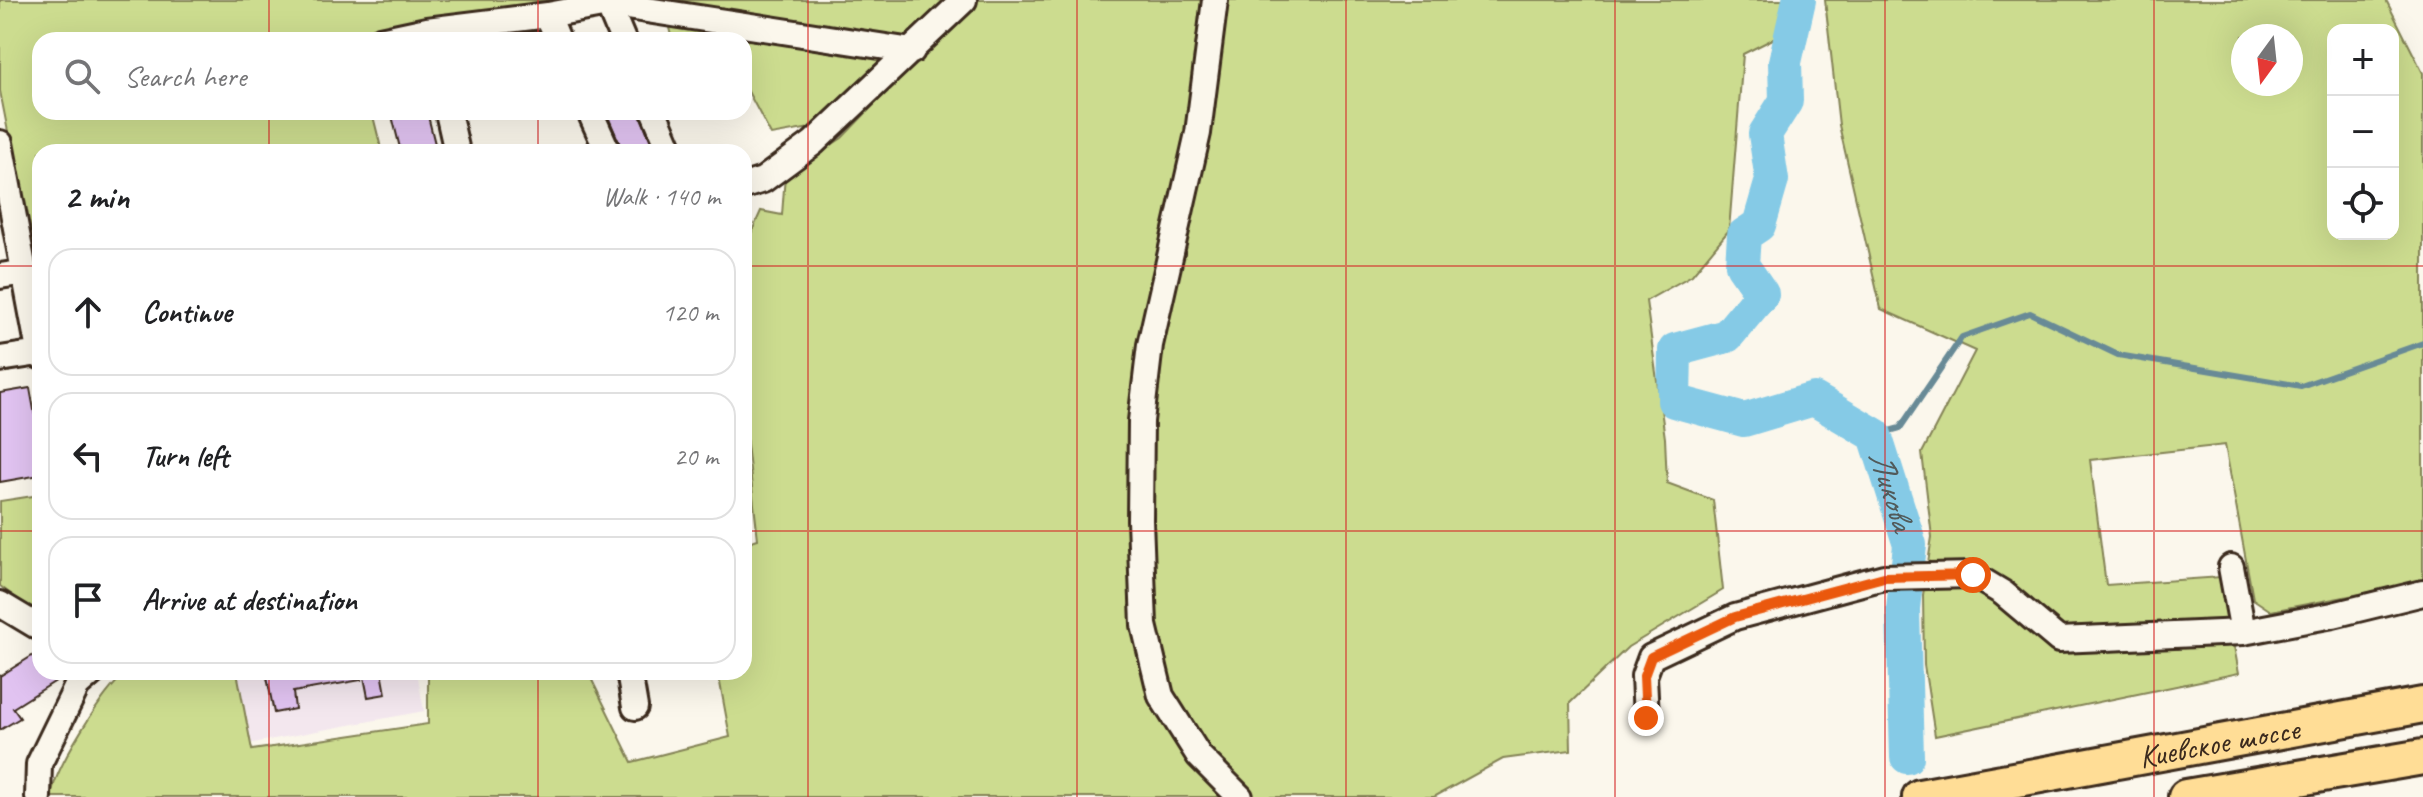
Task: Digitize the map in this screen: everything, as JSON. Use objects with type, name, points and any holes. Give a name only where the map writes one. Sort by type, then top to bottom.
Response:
[{"type":"highway","name":"Киевское шоссе","points":[[1920,797],[2423,705]]},
{"type":"highway","name":"Киевское шоссе","points":[[2186,797],[2423,757]]},
{"type":"street","points":[[752,183],[763,180],[813,143],[964,0]]},
{"type":"street","points":[[1215,0],[1198,133],[1150,345],[1141,421],[1140,520],[1144,625],[1161,696],[1199,756],[1240,797]]},
{"type":"street","points":[[444,32],[608,4],[912,51]]},
{"type":"street","points":[[608,4],[620,32]]},
{"type":"street","points":[[548,15],[555,32]]},
{"type":"street","points":[[450,120],[455,144]]},
{"type":"street","points":[[594,120],[604,144]]},
{"type":"street","points":[[657,120],[668,144]]},
{"type":"street","points":[[0,143],[32,310]]},
{"type":"street","points":[[0,276],[26,272]]},
{"type":"street","points":[[0,359],[32,355]]},
{"type":"street","points":[[2231,567],[2243,632]]},
{"type":"street","points":[[1646,718],[1644,676],[1651,657],[1735,617],[1884,577],[1973,575],[2003,593],[2059,640],[2243,632],[2333,615],[2423,593]]},
{"type":"street","points":[[0,604],[32,623]]},
{"type":"street","points":[[38,797],[39,764],[79,680]]},
{"type":"street","points":[[630,680],[635,707]]},
{"type":"shaded area","points":[[226,680],[418,680],[424,711],[243,745]]},
{"type":"green space","points":[[0,0],[564,0],[501,32],[32,32],[32,120],[374,120],[380,144],[32,144],[32,255],[0,91]]},
{"type":"green space","points":[[639,0],[961,0],[833,124],[771,135],[752,99],[752,32],[670,32],[663,3]]},
{"type":"green space","points":[[975,0],[1209,0],[1136,426],[1159,697],[1232,797],[51,797],[61,767],[82,730],[119,680],[239,680],[252,750],[428,724],[428,680],[592,680],[632,762],[730,737],[719,680],[752,680],[752,541],[758,539],[752,487],[752,231],[761,211],[782,215],[785,175],[842,138]]},
{"type":"green space","points":[[1229,0],[1784,0],[1775,38],[1743,54],[1729,230],[1692,275],[1646,301],[1665,438],[1667,483],[1713,500],[1723,590],[1628,647],[1570,703],[1571,750],[1503,759],[1434,797],[1253,797],[1206,755],[1171,691],[1151,620],[1147,428],[1160,334],[1210,125]]},
{"type":"green space","points":[[1825,0],[2386,0],[2398,24],[2327,24],[2327,240],[2399,240],[2399,26],[2423,73],[2423,582],[2271,611],[2253,599],[2225,445],[2090,460],[2106,585],[2221,577],[2239,673],[1935,736],[1924,665],[1923,595],[1932,537],[1922,453],[1975,351],[1881,309],[1839,125]]},
{"type":"green space","points":[[32,496],[32,609],[0,586],[0,501]]},
{"type":"building","points":[[393,120],[429,120],[435,144],[399,144]]},
{"type":"building","points":[[609,120],[642,120],[652,144],[620,144]]},
{"type":"building","points":[[30,388],[32,476],[0,482],[0,393]]},
{"type":"building","points":[[32,656],[32,680],[57,680],[13,708],[20,718],[0,730],[0,676]]},
{"type":"building","points":[[268,680],[361,680],[293,692],[295,709],[274,713]]},
{"type":"building","points":[[365,680],[383,680],[386,694],[368,697]]},
{"type":"waterway","name":"Ликова","points":[[1799,0],[1785,62],[1786,101],[1765,134],[1772,180],[1759,225],[1744,235],[1742,265],[1762,294],[1727,336],[1675,350],[1674,401],[1744,420],[1814,399],[1875,435],[1910,545],[1903,609],[1907,757]]},
{"type":"waterway","points":[[1875,435],[1900,428],[1962,337],[2030,313],[2118,355],[2301,386],[2423,343]]},
{"type":"route","points":[[1646,718],[1644,676],[1651,657],[1735,617],[1884,577],[1973,575]]}]
